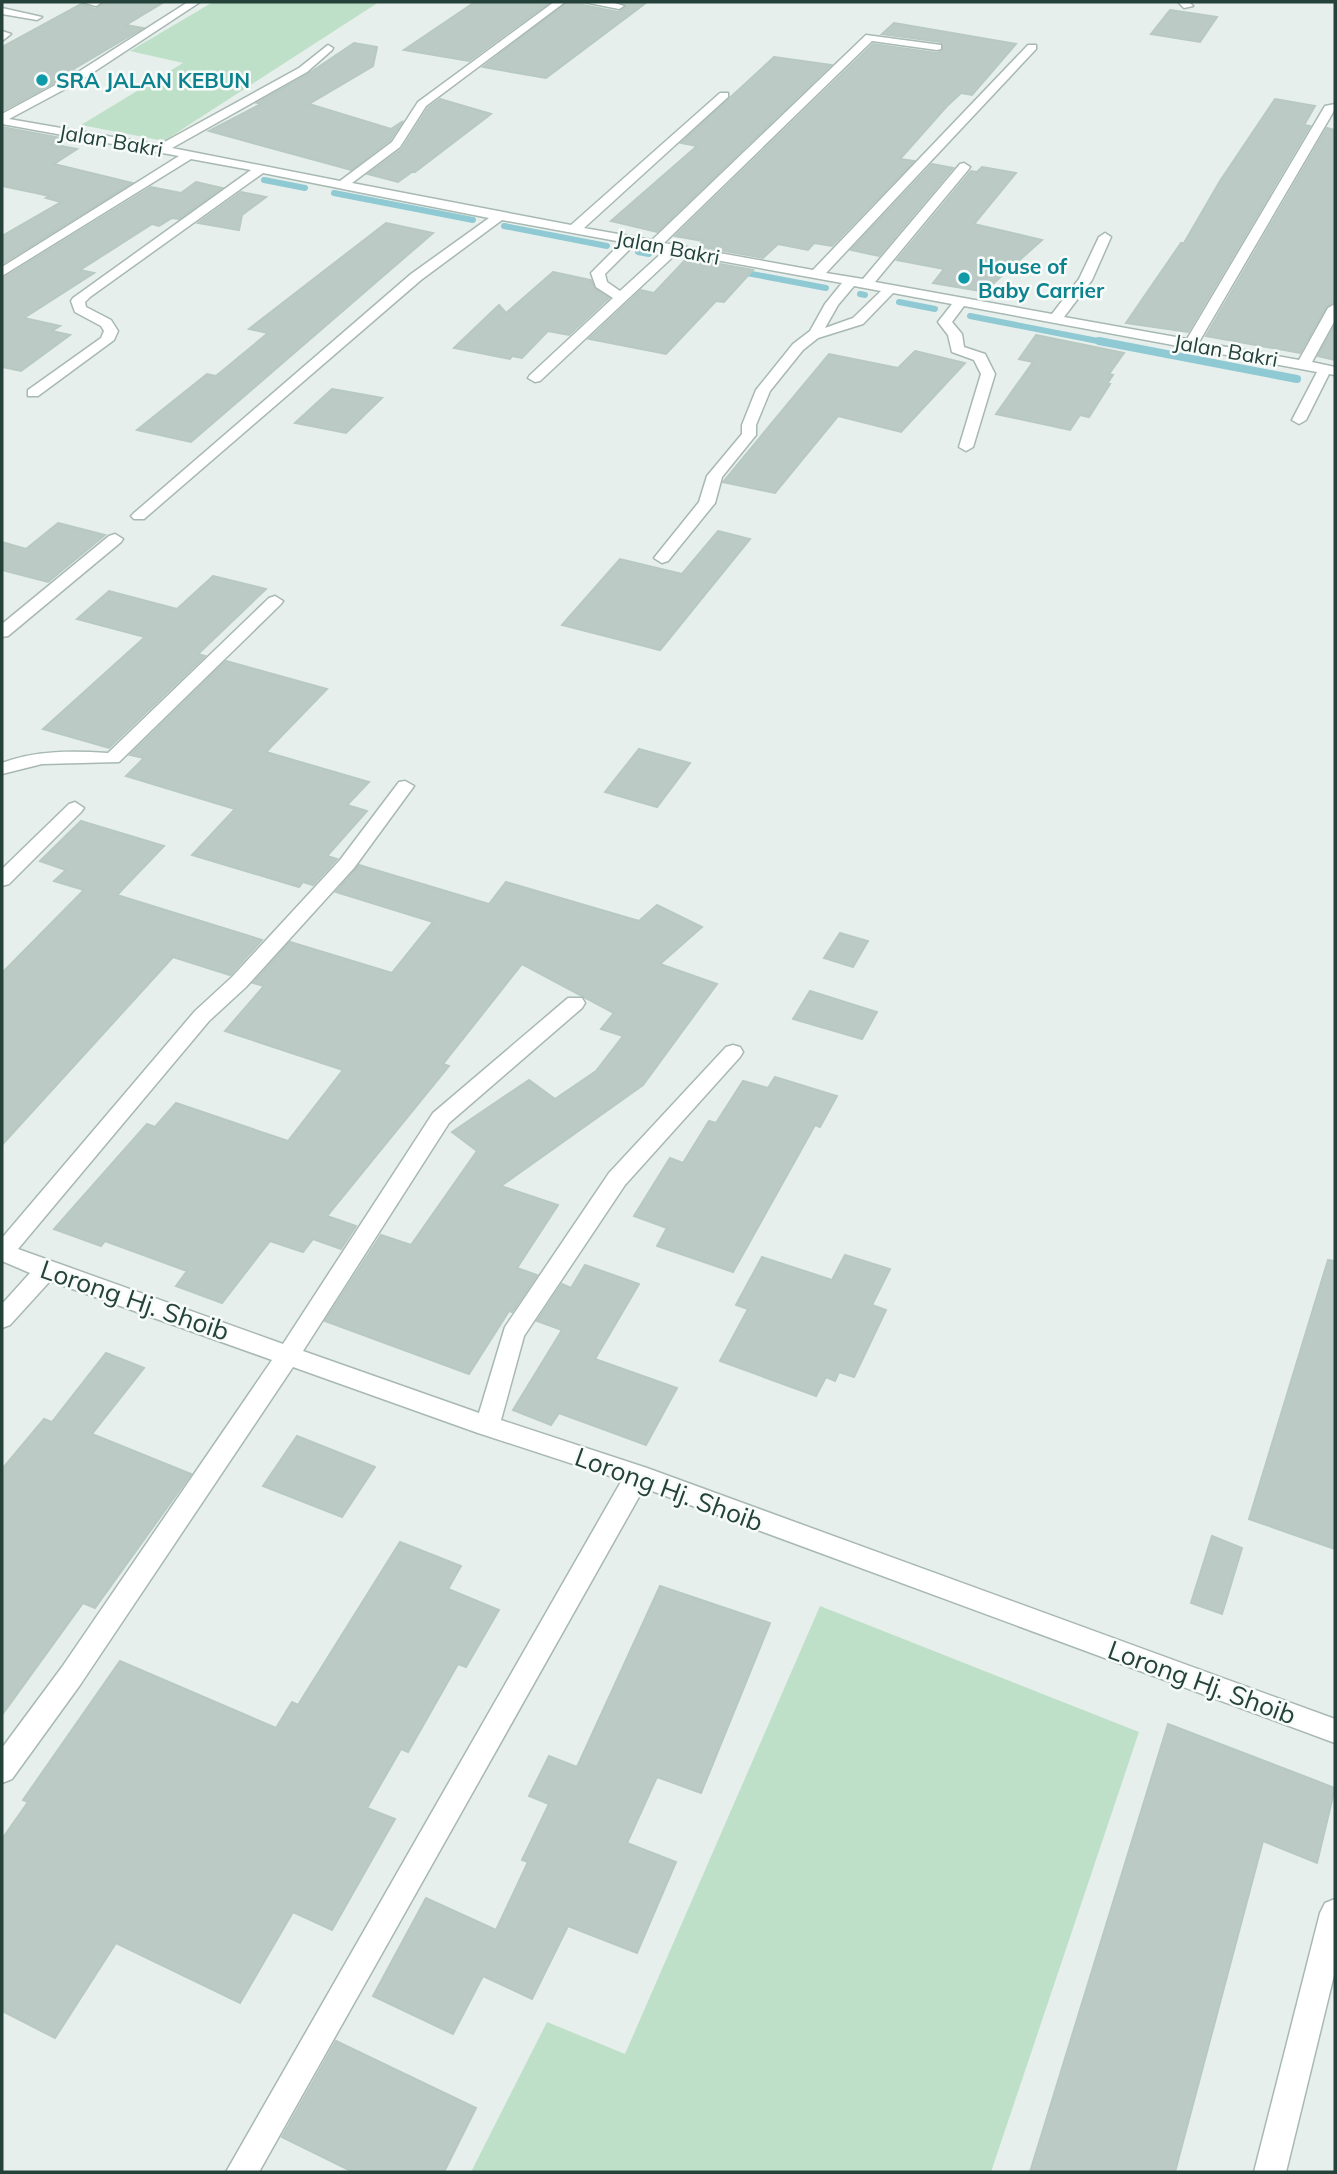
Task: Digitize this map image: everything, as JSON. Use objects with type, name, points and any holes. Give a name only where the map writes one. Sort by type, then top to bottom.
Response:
[{"type":"street","points":[[2,120],[75,79],[195,2]]},
{"type":"street","points":[[343,184],[396,144],[422,104],[560,2]]},
{"type":"street","points":[[589,2],[619,6]]},
{"type":"street","points":[[2,11],[37,17]]},
{"type":"street","points":[[655,244],[870,37],[937,47]]},
{"type":"street","points":[[817,274],[1032,47]]},
{"type":"street","points":[[162,149],[303,70],[328,48]]},
{"type":"street","points":[[575,229],[724,95]]},
{"type":"street","points":[[1191,344],[1331,106]]},
{"type":"street","name":"Jalan Bakri","points":[[2,120],[190,154],[500,216],[1330,370]]},
{"type":"street","points":[[2,272],[190,154]]},
{"type":"street","points":[[814,335],[832,304],[858,282],[964,167]]},
{"type":"street","points":[[33,393],[107,340],[111,331],[106,323],[80,309],[78,301],[85,294],[262,168]]},
{"type":"street","points":[[139,516],[416,277],[500,216]]},
{"type":"street","points":[[1055,318],[1085,280],[1105,237]]},
{"type":"street","points":[[621,298],[601,284],[598,273],[632,240]]},
{"type":"street","points":[[536,378],[675,248]]},
{"type":"street","points":[[662,558],[707,503],[715,476],[749,435],[763,390],[798,347],[814,335],[855,324],[869,316],[890,288]]},
{"type":"street","points":[[961,301],[944,323],[955,334],[957,349],[980,357],[988,374],[967,447]]},
{"type":"street","points":[[1304,364],[1335,308]]},
{"type":"street","points":[[1298,420],[1330,370]]},
{"type":"street","points":[[2,632],[115,539]]},
{"type":"street","points":[[2,769],[21,760],[61,757],[113,758],[275,601]]},
{"type":"street","points":[[2,1252],[202,1016],[239,982],[347,864],[405,786]]},
{"type":"street","points":[[2,880],[75,808]]},
{"type":"street","points":[[2,1770],[71,1676],[289,1354],[441,1118],[575,1003]]},
{"type":"street","points":[[487,1426],[513,1334],[617,1179],[733,1052]]},
{"type":"street","name":"Lorong Hj. Shoib","points":[[2,1252],[487,1426],[638,1475],[1335,1731]]},
{"type":"street","points":[[2,1319],[46,1270]]},
{"type":"street","points":[[243,2172],[638,1475]]},
{"type":"street","points":[[1270,2172],[1335,1913]]},
{"type":"green space","points":[[213,2],[379,2],[164,141],[81,125],[183,63],[130,51]]},
{"type":"green space","points":[[820,1606],[1139,1732],[991,2172],[471,2172],[547,2022],[625,2054]]},
{"type":"building","points":[[103,2],[164,2],[126,25],[143,28],[72,70],[76,71],[71,74],[2,111],[2,47],[81,4],[95,9]]},
{"type":"building","points":[[475,2],[550,2],[469,61],[404,50]]},
{"type":"building","points":[[567,2],[581,2],[583,5],[618,12],[627,7],[619,2],[647,2],[546,78],[483,67]]},
{"type":"building","points":[[1170,10],[1217,17],[1200,42],[1151,34]]},
{"type":"building","points":[[894,23],[1016,44],[972,95],[961,93],[947,106],[900,159],[914,161],[832,246],[814,243],[808,250],[778,244],[763,258],[698,246],[703,241],[675,236],[873,44],[937,53],[943,51],[941,42],[882,34]]},
{"type":"building","points":[[354,43],[377,47],[373,66],[309,104],[391,129],[403,121],[390,140],[351,170],[209,131],[261,104],[257,103],[308,74]]},
{"type":"building","points":[[774,57],[831,65],[657,232],[611,221],[697,146],[681,143]]},
{"type":"building","points":[[440,99],[491,114],[398,182],[368,174],[402,149],[428,108]]},
{"type":"building","points":[[1275,99],[1315,106],[1304,125],[1310,126],[1188,332],[1126,323],[1181,243],[1184,243],[1220,181]]},
{"type":"building","points":[[2,127],[61,138],[51,144],[77,149],[54,164],[132,183],[2,264],[2,236],[61,202],[46,198],[50,196],[2,186]]},
{"type":"building","points":[[1327,128],[1335,130],[1335,301],[1326,307],[1300,353],[1206,336]]},
{"type":"building","points":[[932,164],[953,168],[879,256],[851,250]]},
{"type":"building","points":[[982,167],[1016,173],[974,224],[1042,240],[986,290],[980,291],[933,283],[944,269],[897,260],[971,171],[977,172]]},
{"type":"building","points":[[196,182],[222,188],[179,219],[172,218],[159,226],[152,224],[80,270],[94,273],[24,318],[60,326],[52,331],[70,335],[21,371],[2,367],[2,279],[151,187],[181,193]]},
{"type":"building","points":[[241,192],[266,197],[242,215],[239,230],[198,223]]},
{"type":"building","points":[[386,223],[433,233],[191,442],[137,430],[207,374],[216,376],[268,333],[249,329]]},
{"type":"building","points":[[687,258],[753,270],[724,302],[716,301],[666,354],[589,339],[641,290],[654,293]]},
{"type":"building","points":[[553,272],[591,280],[595,289],[609,298],[569,335],[548,331],[522,358],[512,356],[510,359],[454,348],[499,305],[506,313]]},
{"type":"building","points":[[1335,325],[1335,360],[1318,356]]},
{"type":"building","points":[[1036,335],[1124,353],[1109,374],[1113,375],[1107,384],[1110,384],[1089,417],[1080,415],[1070,430],[996,414],[1033,362],[1019,359]]},
{"type":"building","points":[[915,351],[965,363],[901,432],[838,416],[775,493],[723,482],[829,354],[898,368]]},
{"type":"building","points":[[332,389],[382,398],[346,433],[295,423]]},
{"type":"building","points":[[58,523],[105,535],[48,582],[2,570],[2,542],[26,549]]},
{"type":"building","points":[[718,531],[750,539],[660,650],[562,625],[620,559],[682,574]]},
{"type":"building","points":[[213,576],[266,589],[198,654],[205,656],[109,748],[43,729],[145,637],[77,619],[109,591],[177,609]]},
{"type":"building","points":[[226,661],[327,689],[266,752],[369,782],[347,805],[367,811],[327,856],[337,859],[313,885],[303,882],[299,887],[192,855],[235,809],[126,776],[144,758],[130,755]]},
{"type":"building","points":[[639,749],[690,763],[657,807],[605,792]]},
{"type":"building","points":[[81,821],[164,846],[117,895],[262,940],[230,975],[173,957],[2,1145],[2,973],[84,890],[54,881],[66,870],[40,861]]},
{"type":"building","points":[[359,865],[489,904],[506,882],[639,921],[657,905],[702,927],[660,964],[717,984],[643,1085],[501,1186],[558,1205],[517,1268],[537,1275],[512,1312],[509,1311],[469,1374],[325,1321],[381,1235],[411,1245],[477,1151],[452,1132],[529,1080],[555,1099],[596,1071],[623,1036],[601,1029],[614,1013],[522,964],[443,1064],[449,1066],[327,1216],[356,1226],[341,1249],[313,1239],[303,1252],[270,1241],[222,1303],[176,1286],[187,1271],[105,1241],[101,1246],[54,1229],[147,1124],[155,1127],[176,1103],[288,1141],[343,1070],[225,1031],[264,986],[253,983],[290,942],[392,973],[433,922],[336,892]]},
{"type":"building","points":[[840,933],[868,941],[853,967],[824,958]]},
{"type":"building","points":[[810,991],[877,1012],[862,1039],[793,1019]]},
{"type":"building","points":[[775,1077],[837,1096],[820,1127],[815,1125],[733,1272],[657,1246],[667,1228],[634,1216],[670,1158],[683,1163],[709,1121],[716,1123],[743,1081],[768,1088]]},
{"type":"building","points":[[845,1255],[890,1269],[872,1305],[886,1310],[854,1377],[839,1372],[835,1381],[826,1377],[816,1396],[720,1361],[748,1309],[736,1305],[762,1257],[832,1280]]},
{"type":"building","points":[[1328,1260],[1335,1261],[1335,1549],[1249,1519]]},
{"type":"building","points":[[585,1265],[639,1284],[595,1359],[677,1388],[646,1445],[559,1413],[551,1425],[513,1410],[562,1330],[537,1321],[562,1284],[571,1288]]},
{"type":"building","points":[[106,1353],[144,1368],[92,1434],[191,1474],[95,1608],[83,1603],[2,1715],[2,1469],[44,1419],[52,1422]]},
{"type":"building","points":[[297,1436],[375,1467],[342,1517],[263,1486]]},
{"type":"building","points":[[1212,1536],[1242,1548],[1222,1614],[1191,1603]]},
{"type":"building","points":[[400,1542],[461,1566],[448,1589],[499,1610],[466,1667],[458,1664],[408,1752],[401,1749],[367,1808],[395,1819],[332,1930],[293,1912],[240,2003],[116,1943],[55,2038],[2,2011],[2,1839],[28,1802],[23,1800],[120,1661],[276,1728],[292,1702],[298,1705]]},
{"type":"building","points":[[660,1586],[770,1623],[701,1793],[657,1777],[627,1843],[676,1862],[637,1953],[568,1926],[532,1999],[483,1976],[453,2034],[373,1996],[426,1898],[496,1930],[528,1862],[522,1860],[549,1804],[529,1796],[549,1756],[577,1767]]},
{"type":"building","points":[[1168,1724],[1335,1788],[1317,1863],[1263,1841],[1175,2172],[1030,2172]]},
{"type":"building","points":[[336,2041],[476,2108],[444,2172],[353,2172],[282,2137]]},
{"type":"waterway","points":[[264,180],[305,188]]},
{"type":"waterway","points":[[334,193],[473,220]]},
{"type":"waterway","points":[[504,226],[607,246]]},
{"type":"waterway","points":[[638,252],[649,254]]},
{"type":"waterway","points":[[736,271],[826,288]]},
{"type":"waterway","points":[[860,294],[865,295]]},
{"type":"waterway","points":[[899,302],[935,309]]},
{"type":"waterway","points":[[970,316],[1108,343]]},
{"type":"waterway","points":[[1099,341],[1297,379]]},
{"type":"place","name":"SRA JALAN KEBUN","points":[[42,80]]},
{"type":"place","name":"House of Baby Carrier","points":[[964,278]]}]
